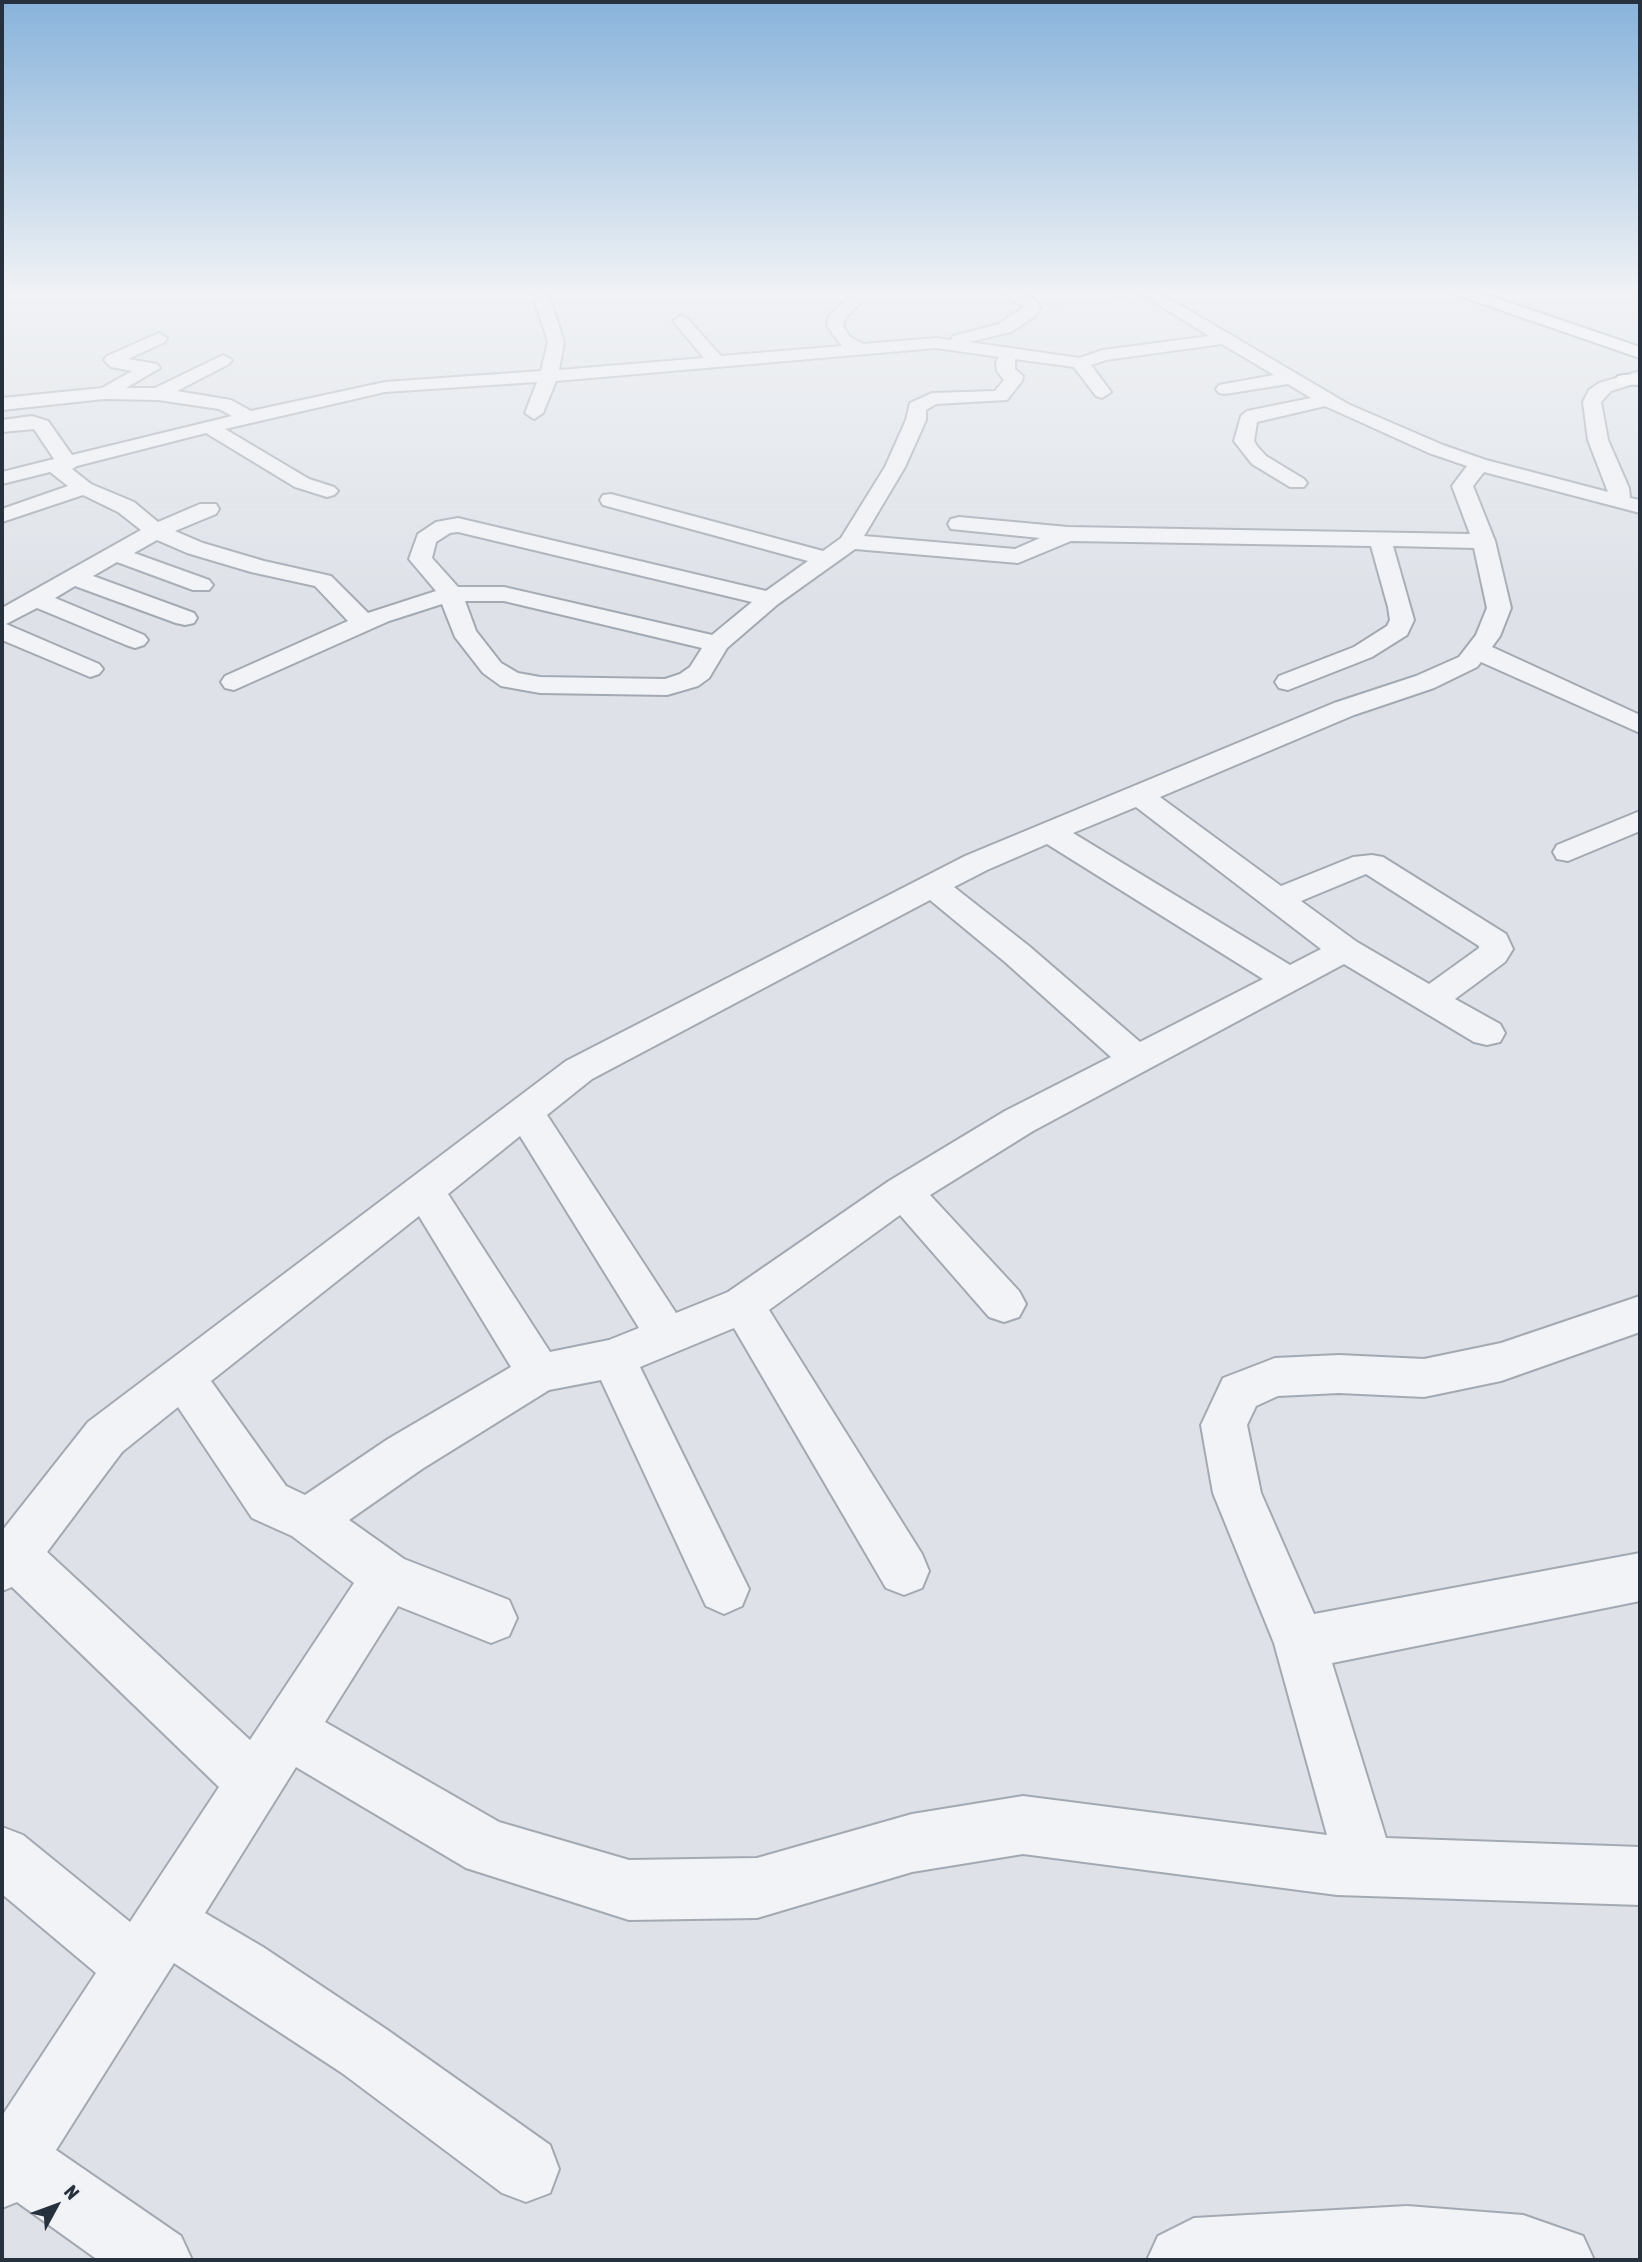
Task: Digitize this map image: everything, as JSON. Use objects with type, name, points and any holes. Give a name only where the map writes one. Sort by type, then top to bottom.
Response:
[{"type":"street","points":[[2,404],[62,398]]},
{"type":"street","points":[[178,398],[231,407],[249,417]]},
{"type":"street","points":[[2,478],[337,398]]},
{"type":"street","points":[[534,413],[540,398]]},
{"type":"street","points":[[769,599],[458,525],[444,527],[426,539],[420,559],[451,594],[464,632],[492,668],[510,680],[540,685],[667,687],[689,680],[700,672],[717,644],[769,599],[850,542],[895,467],[916,420],[917,407],[932,398],[947,398]]},
{"type":"street","points":[[1323,398],[1436,449],[1479,464],[1640,507]]},
{"type":"street","points":[[1594,398],[1592,402],[1598,440],[1619,488],[1619,503]]},
{"type":"street","points":[[1297,483],[1259,460],[1248,449],[1244,441],[1248,420],[1254,415],[1327,400]]},
{"type":"street","points":[[139,413],[231,407]]},
{"type":"street","points":[[2,426],[59,419]]},
{"type":"street","points":[[32,422],[41,425],[62,465],[83,488],[126,507],[156,531],[195,548],[259,567],[323,581],[364,623]]},
{"type":"street","points":[[209,427],[302,483],[327,491]]},
{"type":"street","points":[[254,1782],[8,1561],[105,1437],[579,1070],[976,863],[1344,709],[1425,682],[1468,662],[1488,636],[1499,608],[1484,541],[1462,486],[1479,464]]},
{"type":"street","points":[[2,516],[83,488]]},
{"type":"street","points":[[611,500],[826,559]]},
{"type":"street","points":[[2,618],[156,531],[208,509]]},
{"type":"street","points":[[940,551],[965,515],[1068,534],[1484,541]]},
{"type":"street","points":[[850,542],[1018,556],[1068,534]]},
{"type":"street","points":[[1288,682],[1363,652],[1398,630],[1402,620],[1400,607],[1380,538]]},
{"type":"street","points":[[116,554],[201,585]]},
{"type":"street","points":[[75,578],[185,618]]},
{"type":"street","points":[[234,682],[364,623],[451,594],[504,594],[717,644]]},
{"type":"street","points":[[37,599],[135,640]]},
{"type":"street","points":[[2,631],[90,669]]},
{"type":"street","points":[[1477,650],[1640,725]]},
{"type":"street","points":[[1139,795],[1345,950],[1487,1033]]},
{"type":"street","points":[[1568,852],[1640,820]]},
{"type":"street","points":[[1049,832],[1288,979]]},
{"type":"street","points":[[1277,899],[1364,864],[1372,864],[1494,941],[1496,949],[1493,954],[1430,1000]]},
{"type":"street","points":[[932,886],[1017,954],[1137,1059]]},
{"type":"street","points":[[309,1520],[405,1454],[539,1373],[614,1358],[743,1305],[903,1192],[1019,1121],[1345,950]]},
{"type":"street","points":[[525,1112],[667,1336]]},
{"type":"street","points":[[424,1190],[539,1373]]},
{"type":"street","points":[[903,1192],[1004,1304]]},
{"type":"street","points":[[743,1305],[904,1571]]},
{"type":"street","points":[[1365,1867],[1300,1643],[1237,1493],[1224,1425],[1239,1392],[1275,1377],[1339,1374],[1424,1378],[1501,1362],[1640,1314]]},
{"type":"street","points":[[614,1358],[724,1589]]},
{"type":"street","points":[[183,1377],[269,1502],[309,1520],[387,1577],[491,1618]]},
{"type":"street","points":[[158,2260],[7,2167],[387,1577]]},
{"type":"street","points":[[1300,1643],[1640,1577]]},
{"type":"street","points":[[287,1731],[487,1847],[629,1891],[757,1888],[912,1843],[1023,1825],[1365,1867],[1640,1876]]},
{"type":"street","points":[[2,1856],[150,1945],[242,1969],[364,2051],[526,2169]]},
{"type":"street","points":[[1182,2260],[1194,2253],[1407,2240],[1523,2249],[1559,2260]]}]
